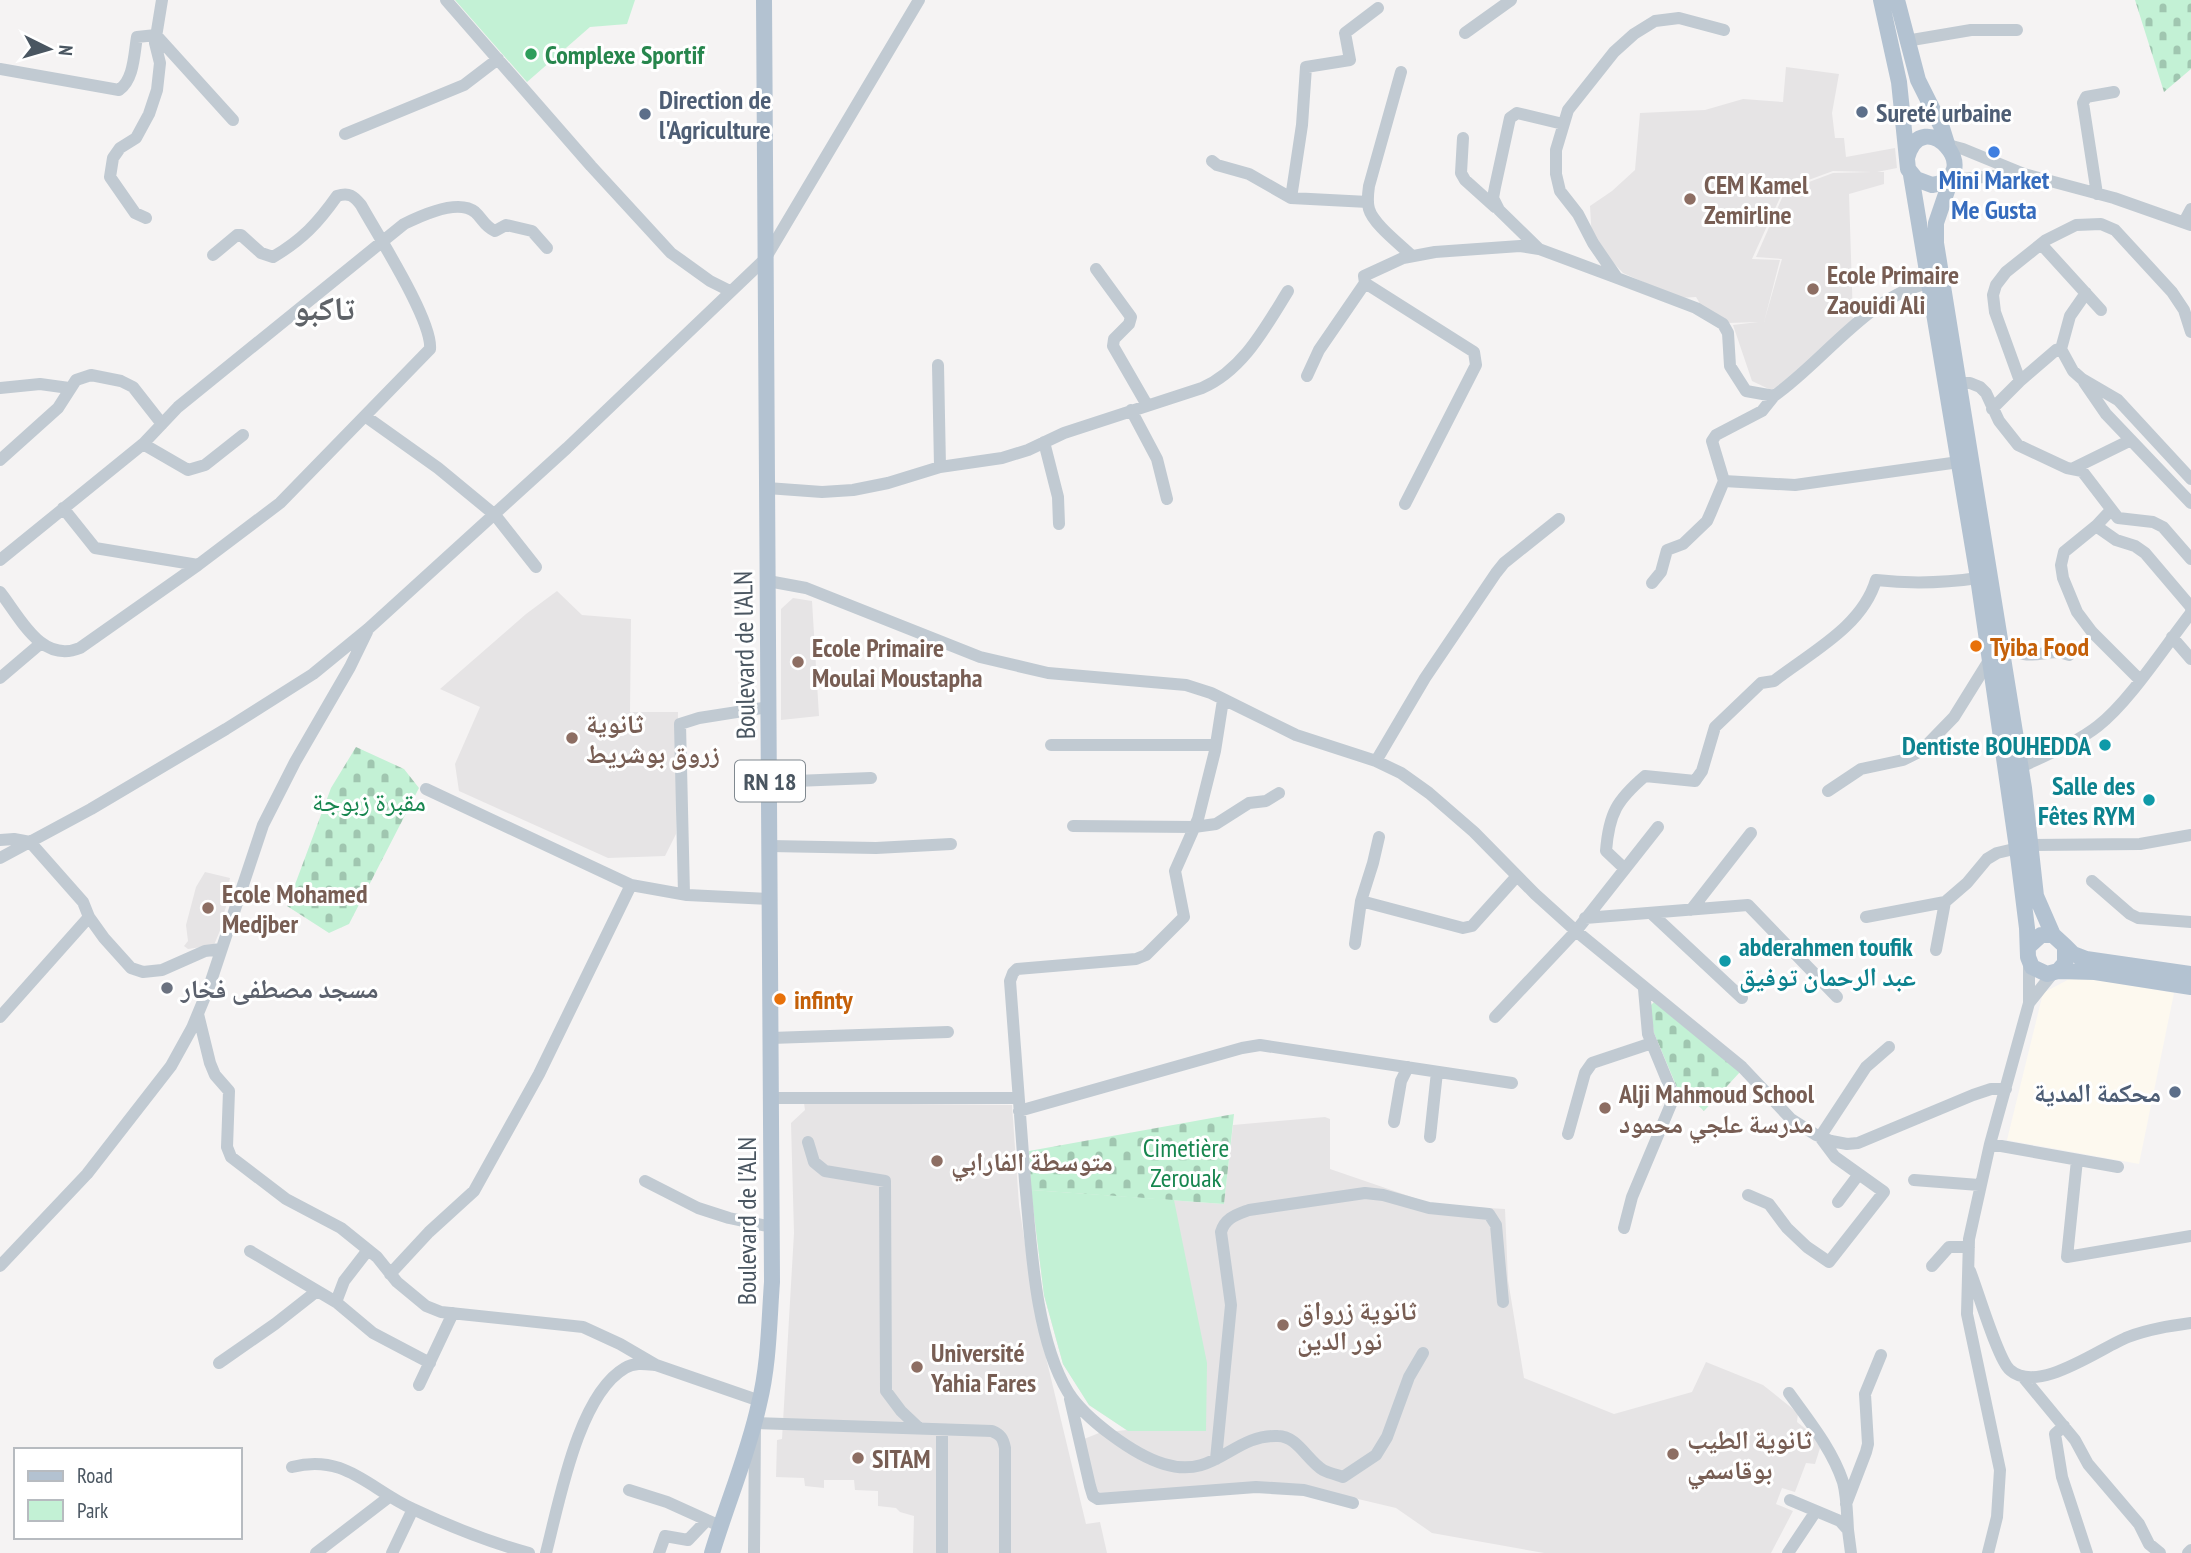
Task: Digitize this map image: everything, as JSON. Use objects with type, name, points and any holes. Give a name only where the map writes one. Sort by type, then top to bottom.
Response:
[{"type":"main road","name":"Boulevard de l'ALN","points":[[712,1553],[714,1523],[755,1423],[760,1402],[767,1360],[772,1282],[764,0]]},
{"type":"main road","points":[[1881,0],[1899,82],[1907,158],[1978,578],[2021,767],[2029,954],[2036,971],[2095,972],[2191,986]]},
{"type":"main road","points":[[1897,0],[1918,80],[1942,128],[1954,161],[1936,223],[1936,243],[1961,383],[2024,847],[2036,896],[2059,940],[2065,962],[2055,972]]},
{"type":"main road","points":[[1907,158],[1915,143],[1925,138],[1937,138],[1947,145]]},
{"type":"main road","points":[[1912,175],[1926,184],[1938,184],[1948,177]]},
{"type":"main road","points":[[2029,954],[2041,935],[2059,940],[2073,954],[2093,961],[2191,974]]},
{"type":"street","points":[[146,218],[135,213],[110,177],[113,159],[120,148],[136,138],[149,114],[157,90],[160,62],[155,43],[162,0]]},
{"type":"street","points":[[446,0],[671,253],[710,281],[730,291]]},
{"type":"street","points":[[0,858],[91,809],[313,674],[368,629],[495,514],[765,259],[919,0]]},
{"type":"street","points":[[1465,33],[1509,1]]},
{"type":"street","points":[[1291,198],[1302,125],[1306,67],[1350,60],[1345,33],[1378,8]]},
{"type":"street","points":[[1617,278],[1593,243],[1578,214],[1560,191],[1556,174],[1556,150],[1569,110],[1600,66],[1634,34],[1655,21],[1679,18],[1724,30]]},
{"type":"street","points":[[1906,41],[1971,30],[2017,30]]},
{"type":"street","points":[[0,69],[119,90],[126,86],[130,78],[136,37],[156,35]]},
{"type":"street","points":[[156,35],[233,120]]},
{"type":"street","points":[[345,134],[464,85],[498,60]]},
{"type":"street","points":[[1401,72],[1369,186],[1368,202],[1369,212],[1412,256]]},
{"type":"street","points":[[2097,194],[2083,103],[2086,97],[2114,92]]},
{"type":"street","points":[[1499,210],[1493,198],[1510,118],[1517,113],[1563,124]]},
{"type":"street","points":[[1463,138],[1461,173],[1465,180],[1539,249]]},
{"type":"street","points":[[1947,145],[2024,174],[2097,194],[2187,224],[2191,209]]},
{"type":"street","points":[[1212,162],[1249,174],[1291,198],[1368,202]]},
{"type":"street","points":[[1948,177],[1959,179],[2024,174]]},
{"type":"street","points":[[0,592],[40,644],[61,653],[79,648],[281,503],[430,349],[431,344],[406,283],[354,196],[337,196],[316,225],[291,247],[273,257],[261,253],[241,234],[213,255]]},
{"type":"street","points":[[0,560],[144,443],[178,407],[404,224],[444,208],[463,208],[474,211],[483,224],[495,231],[506,225],[532,231],[547,248]]},
{"type":"street","points":[[2020,381],[1995,312],[1993,295],[1996,285],[2006,272],[2041,244],[2076,225],[2101,224],[2115,230],[2172,292],[2184,310],[2191,332]]},
{"type":"street","points":[[2041,244],[2101,310]]},
{"type":"street","points":[[1307,376],[1319,350],[1365,283],[1364,276],[1412,256],[1520,246],[1539,249],[1688,305],[1723,324],[1728,333],[1730,366],[1746,391],[1774,396]]},
{"type":"street","points":[[1096,268],[1131,317],[1129,324],[1114,339],[1113,346],[1147,405]]},
{"type":"street","points":[[1365,283],[1474,352],[1476,358],[1476,365],[1461,396],[1405,504]]},
{"type":"street","points":[[1653,583],[1661,572],[1667,550],[1683,544],[1707,521],[1724,481],[1712,441],[1716,435],[1762,411],[1774,396],[1792,384],[1822,354],[1901,292],[1929,284]]},
{"type":"street","points":[[767,488],[822,492],[853,490],[940,467],[1002,458],[1063,433],[1217,381],[1231,370],[1257,341],[1288,291]]},
{"type":"street","points":[[2086,293],[2070,316],[2061,349],[2073,371],[2118,400],[2191,479]]},
{"type":"street","points":[[1992,409],[2020,381],[2056,350],[2061,349]]},
{"type":"street","points":[[938,365],[940,467]]},
{"type":"street","points":[[0,460],[58,408],[76,380],[91,375],[121,381],[133,387],[162,424]]},
{"type":"street","points":[[2082,379],[2106,414],[2191,503]]},
{"type":"street","points":[[1961,383],[1970,383],[1986,393],[1998,421],[2018,445],[2067,468],[2082,471],[2118,518],[2153,522],[2162,527],[2191,559]]},
{"type":"street","points":[[0,388],[40,384],[69,388]]},
{"type":"street","points":[[1131,410],[1157,459],[1167,499]]},
{"type":"street","points":[[365,416],[438,468],[495,514],[536,567]]},
{"type":"street","points":[[144,443],[188,470],[205,465],[243,435]]},
{"type":"street","points":[[2074,468],[2132,440]]},
{"type":"street","points":[[1044,442],[1058,497],[1059,524]]},
{"type":"street","points":[[1724,481],[1795,485],[1959,462]]},
{"type":"street","points":[[63,508],[94,548],[198,565]]},
{"type":"street","points":[[2111,510],[2064,552],[2061,565],[2063,578],[2077,612],[2092,632],[2140,679]]},
{"type":"street","points":[[1376,761],[1425,678],[1496,573],[1514,554],[1559,519]]},
{"type":"street","points":[[2021,767],[2074,742],[2099,725],[2140,679],[2191,611],[2191,607],[2145,554],[2134,546],[2116,540],[2096,526]]},
{"type":"street","points":[[1625,869],[1606,851],[1615,807],[1630,788],[1645,776],[1695,781],[1702,771],[1715,727],[1761,683],[1774,681],[1847,625],[1860,613],[1872,594],[1876,580],[1947,583],[1978,578]]},
{"type":"street","points":[[768,581],[806,587],[1003,664],[1048,673],[1186,685],[1296,735],[1376,761],[1401,774],[1429,793],[1474,832],[1517,876],[1644,989],[1742,1067],[1791,1119],[1820,1137],[1847,1144],[1858,1143],[1973,1095],[1991,1089],[2006,1089]]},
{"type":"street","points":[[0,1266],[87,1174],[171,1066],[198,1014],[263,825],[368,629]]},
{"type":"street","points":[[2172,637],[2191,659]]},
{"type":"street","points":[[0,678],[40,644]]},
{"type":"street","points":[[1828,791],[1861,769],[1903,760],[1921,751],[1954,718],[1996,653],[2015,649],[2022,654],[2057,651],[2069,655]]},
{"type":"street","points":[[1223,700],[1216,745],[1194,827],[1175,871],[1184,917],[1146,955],[1136,959],[1017,969],[1010,981],[1037,1290],[1051,1350],[1068,1392],[1093,1496],[1098,1499],[1256,1487],[1304,1490],[1353,1503]]},
{"type":"street","points":[[684,894],[681,724],[699,718],[769,707]]},
{"type":"street","points":[[1051,745],[1216,745]]},
{"type":"street","points":[[770,782],[871,778]]},
{"type":"street","points":[[426,789],[631,885],[684,894],[770,899]]},
{"type":"street","points":[[1073,826],[1194,827],[1216,824],[1249,803],[1266,801],[1279,793]]},
{"type":"street","points":[[1495,1017],[1576,930],[1658,827]]},
{"type":"street","points":[[1690,910],[1751,833]]},
{"type":"street","points":[[1866,917],[1945,902],[1967,883],[1987,859],[1997,853],[2024,847],[2140,844],[2191,835]]},
{"type":"street","points":[[1355,944],[1361,901],[1379,836]]},
{"type":"street","points":[[0,840],[30,842],[83,902],[89,917],[104,938],[131,968],[143,972],[162,970],[205,951],[221,949]]},
{"type":"street","points":[[770,846],[876,848],[951,844]]},
{"type":"street","points":[[1361,901],[1463,928],[1472,926],[1517,876]]},
{"type":"street","points":[[2092,881],[2138,918],[2191,922]]},
{"type":"street","points":[[390,1274],[429,1232],[474,1191],[539,1074],[631,885]]},
{"type":"street","points":[[1936,950],[1945,902]]},
{"type":"street","points":[[1585,918],[1748,905],[1837,997]]},
{"type":"street","points":[[1651,913],[1742,998]]},
{"type":"street","points":[[0,1017],[89,917]]},
{"type":"street","points":[[1988,1553],[1997,1517],[2000,1470],[1967,1314],[1969,1247],[1979,1185],[2029,1003],[2029,954]]},
{"type":"street","points":[[2029,1003],[2055,972]]},
{"type":"street","points":[[1624,1228],[1632,1196],[1674,1097],[1648,1034],[1644,989]]},
{"type":"street","points":[[198,1014],[210,1063],[215,1075],[229,1091],[227,1147],[231,1157],[286,1199],[341,1228],[377,1257],[390,1274],[426,1306],[453,1313],[583,1327],[656,1365],[760,1402]]},
{"type":"street","points":[[771,1038],[948,1032]]},
{"type":"street","points":[[1569,1135],[1585,1073],[1592,1063],[1652,1042]]},
{"type":"street","points":[[771,1098],[1019,1105],[1260,1045],[1512,1083]]},
{"type":"street","points":[[1820,1137],[1866,1067],[1889,1047]]},
{"type":"street","points":[[1394,1122],[1401,1081],[1408,1067]]},
{"type":"street","points":[[1430,1137],[1437,1072]]},
{"type":"street","points":[[1748,1195],[1769,1204],[1787,1228],[1807,1247],[1829,1262],[1884,1192],[1835,1157],[1820,1137]]},
{"type":"street","points":[[808,1142],[814,1162],[825,1171],[885,1181],[886,1391],[920,1429]]},
{"type":"street","points":[[1990,1144],[2118,1167]]},
{"type":"street","points":[[2077,1160],[2067,1257],[2191,1236]]},
{"type":"street","points":[[1838,1202],[1859,1174]]},
{"type":"street","points":[[1914,1180],[1979,1185]]},
{"type":"street","points":[[645,1181],[698,1208],[772,1227]]},
{"type":"street","points":[[1216,1459],[1231,1305],[1221,1232],[1223,1224],[1231,1217],[1249,1210],[1365,1194],[1383,1195],[1429,1208],[1489,1214],[1496,1225],[1503,1302]]},
{"type":"street","points":[[1932,1266],[1950,1247],[1969,1247]]},
{"type":"street","points":[[336,1302],[344,1280],[368,1250]]},
{"type":"street","points":[[250,1251],[336,1302],[373,1333],[430,1363]]},
{"type":"street","points":[[1968,1266],[2000,1355],[2010,1370],[2023,1377],[2064,1426],[2088,1464],[2139,1524],[2149,1544],[2160,1553]]},
{"type":"street","points":[[219,1363],[317,1291]]},
{"type":"street","points":[[419,1385],[453,1313]]},
{"type":"street","points":[[2023,1377],[2039,1378],[2128,1337],[2157,1328],[2191,1323]]},
{"type":"street","points":[[1068,1392],[1084,1414],[1101,1428],[1160,1464],[1194,1469],[1258,1439],[1277,1436],[1289,1438],[1323,1469],[1343,1477],[1376,1455],[1387,1437],[1409,1377],[1423,1353]]},
{"type":"street","points":[[1846,1504],[1868,1444],[1865,1394],[1881,1355]]},
{"type":"street","points":[[546,1553],[567,1473],[586,1415],[606,1385],[625,1367],[639,1363],[656,1365]]},
{"type":"street","points":[[1789,1393],[1821,1438],[1844,1484],[1851,1553]]},
{"type":"street","points":[[754,1553],[755,1423],[992,1431],[1003,1439],[1005,1448],[1005,1553]]},
{"type":"street","points":[[2064,1426],[2055,1434],[2057,1457],[2087,1553]]},
{"type":"street","points":[[942,1430],[942,1553]]},
{"type":"street","points":[[292,1467],[317,1462],[342,1468],[360,1476],[389,1497],[492,1548],[529,1553]]},
{"type":"street","points":[[629,1490],[667,1502],[714,1523]]},
{"type":"street","points":[[317,1553],[389,1497]]},
{"type":"street","points":[[1790,1500],[1840,1521],[1848,1530]]},
{"type":"street","points":[[392,1553],[413,1509]]},
{"type":"street","points":[[1788,1553],[1816,1511]]},
{"type":"street","points":[[659,1553],[665,1536],[688,1540],[714,1523]]},
{"type":"shaded area","name":"CEM Kamel Zemirline","points":[[1786,67],[1839,74],[1832,113],[1835,138],[1844,138],[1846,157],[1895,148],[1897,168],[1877,172],[1884,172],[1884,184],[1849,194],[1853,319],[1789,380],[1771,390],[1752,381],[1733,325],[1758,322],[1728,323],[1702,307],[1696,297],[1679,298],[1623,273],[1592,240],[1590,206],[1635,170],[1640,113],[1705,110],[1743,99],[1783,102]],"holes":[[[1833,171],[1872,172],[1833,173],[1785,191],[1756,257],[1782,259],[1764,322],[1780,260],[1752,259],[1784,189]]]},
{"type":"shaded area","name":"ثانوية زروق بوشريط","points":[[557,591],[582,615],[631,619],[630,712],[678,712],[676,834],[665,856],[608,858],[459,791],[455,764],[480,707],[440,689],[526,614]]},
{"type":"shaded area","name":"Ecole Primaire Moulai Moustapha","points":[[793,598],[812,601],[819,716],[781,720],[781,609]]},
{"type":"shaded area","name":"Ecole Mohamed Medjber","points":[[205,872],[230,878],[229,883],[233,885],[224,913],[226,916],[214,945],[188,949],[184,946],[188,941],[186,925],[196,887]]},
{"type":"shaded area","points":[[2075,976],[2174,993],[2139,1164],[2007,1140],[2043,993]]},
{"type":"shaded area","name":"Université Yahia Fares","points":[[804,1103],[1012,1105],[1019,1205],[1036,1316],[1086,1524],[1100,1522],[1107,1553],[913,1553],[914,1516],[896,1508],[878,1506],[878,1491],[855,1490],[854,1480],[824,1480],[824,1488],[805,1486],[804,1478],[776,1477],[777,1440],[782,1439],[794,1233],[791,1123],[805,1110]]},
{"type":"shaded area","name":"ثانوية زرواق نور الدين","points":[[1325,1117],[1330,1119],[1330,1169],[1435,1205],[1505,1209],[1508,1280],[1524,1378],[1614,1414],[1692,1392],[1706,1362],[1763,1385],[1798,1413],[1797,1422],[1817,1438],[1821,1445],[1815,1464],[1806,1463],[1795,1492],[1782,1488],[1776,1504],[1793,1511],[1771,1553],[1544,1553],[1432,1533],[1396,1508],[1299,1485],[1100,1497],[1095,1492],[1084,1439],[1099,1433],[1127,1430],[1089,1405],[1063,1364],[1044,1295],[1031,1190],[1224,1204],[1233,1125]]},
{"type":"green space","name":"Complexe Sportif","points":[[455,0],[635,0],[627,24],[590,27],[527,82]]},
{"type":"green space","points":[[2135,0],[2191,0],[2191,69],[2164,92]]},
{"type":"green space","name":"مقبرة زبوجة","points":[[356,747],[404,769],[419,788],[349,924],[329,933],[287,906],[331,788]]},
{"type":"green space","points":[[1654,1002],[1740,1072],[1704,1111],[1687,1095],[1681,1097],[1654,1033],[1650,1006]]},
{"type":"green space","name":"Cimetière Zerouak","points":[[1234,1114],[1224,1204],[1031,1190],[1029,1151]]},
{"type":"green space","points":[[1031,1190],[1174,1200],[1207,1363],[1206,1431],[1128,1431],[1089,1405],[1063,1364],[1044,1295]]},
{"type":"place","name":"Complexe Sportif","points":[[531,54]]},
{"type":"place","name":"Sureté urbaine","points":[[1862,112]]},
{"type":"place","name":"Direction de l'Agriculture","points":[[645,114]]},
{"type":"place","name":"Mini Market Me Gusta","points":[[1994,152]]},
{"type":"place","name":"CEM Kamel Zemirline","points":[[1690,199]]},
{"type":"place","name":"Ecole Primaire Zaouidi Ali","points":[[1813,289]]},
{"type":"place","name":"Tyiba Food","points":[[1976,646]]},
{"type":"place","name":"Ecole Primaire Moulai Moustapha","points":[[798,662]]},
{"type":"place","name":"ثانوية زروق بوشريط","points":[[572,738]]},
{"type":"place","name":"Dentiste BOUHEDDA","points":[[2105,745]]},
{"type":"place","name":"Salle des Fêtes RYM","points":[[2149,800]]},
{"type":"place","name":"Ecole Mohamed Medjber","points":[[208,908]]},
{"type":"place","name":"abderahmen toufik عبد الرحمان توفيق","points":[[1725,961]]},
{"type":"place","name":"مسجد مصطفى فخار","points":[[167,988]]},
{"type":"place","name":"infinty","points":[[780,999]]},
{"type":"place","name":"محكمة المدية","points":[[2175,1092]]},
{"type":"place","name":"Alji Mahmoud School مدرسة علجي محمود","points":[[1605,1108]]},
{"type":"place","name":"متوسطة الفارابي","points":[[937,1161]]},
{"type":"place","name":"ثانوية زرواق نور الدين","points":[[1283,1325]]},
{"type":"place","name":"Université Yahia Fares","points":[[917,1367]]},
{"type":"place","name":"ثانوية الطيب بوقاسمي","points":[[1673,1454]]},
{"type":"place","name":"SITAM","points":[[858,1458]]},
{"type":"district","name":"تاكبو","points":[[324,307]]}]
